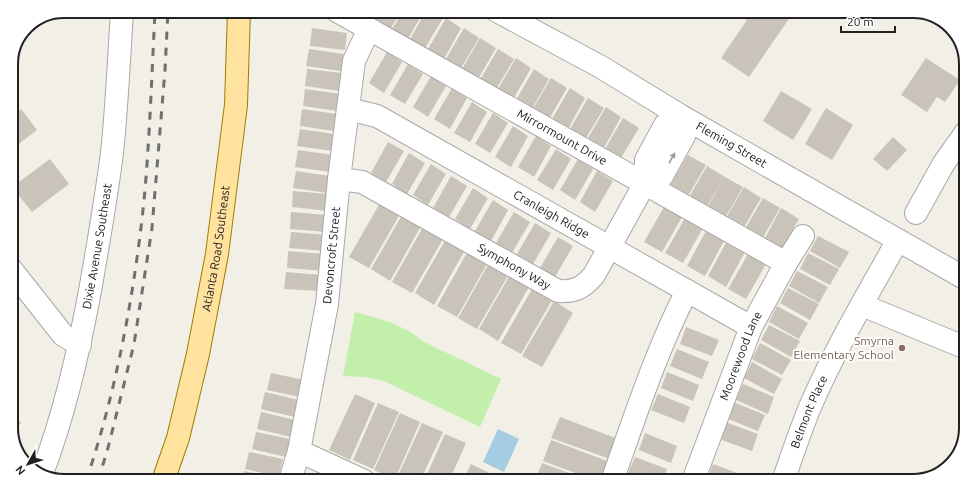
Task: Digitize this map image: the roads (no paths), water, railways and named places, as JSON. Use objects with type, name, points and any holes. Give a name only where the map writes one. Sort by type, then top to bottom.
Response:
[{"type":"main road","name":"Atlanta Road Southeast","points":[[165,474],[178,438],[196,362],[217,254],[236,105],[239,18]]},
{"type":"street","name":"Dixie Avenue Southeast","points":[[44,469],[61,418],[80,345],[102,222],[116,103],[122,18]]},
{"type":"street","name":"Mirrormount Drive","points":[[349,18],[786,263]]},
{"type":"street","name":"Fleming Street","points":[[510,18],[601,67],[681,116],[959,275]]},
{"type":"street","name":"Devoncroft Street","points":[[292,474],[299,450],[328,304],[339,179],[354,60],[369,29]]},
{"type":"street","name":"Cranleigh Ridge","points":[[348,109],[377,116],[610,246],[751,327]]},
{"type":"street","points":[[644,183],[662,176],[684,136],[681,116]]},
{"type":"street","points":[[916,213],[944,163],[959,142]]},
{"type":"street","name":"Symphony Way","points":[[339,179],[362,182],[558,291],[568,292],[585,285],[594,275],[644,183]]},
{"type":"street","name":"Moorewood Lane","points":[[696,474],[751,327],[786,263],[803,236]]},
{"type":"street","name":"Belmont Place","points":[[786,474],[810,408],[831,364],[898,240]]},
{"type":"street","points":[[18,278],[63,334],[80,345]]},
{"type":"street","points":[[615,474],[662,345],[687,291]]},
{"type":"street","points":[[862,305],[959,345]]},
{"type":"street","points":[[299,450],[349,474]]},
{"type":"water","points":[[498,429],[519,439],[504,472],[483,462]]},
{"type":"railway","points":[[88,474],[116,374],[131,300],[147,168],[155,18]]},
{"type":"railway","points":[[100,474],[134,344],[152,228],[165,70],[168,18]]},
{"type":"place","name":"Smyrna Elementary School","points":[[902,348]]}]
